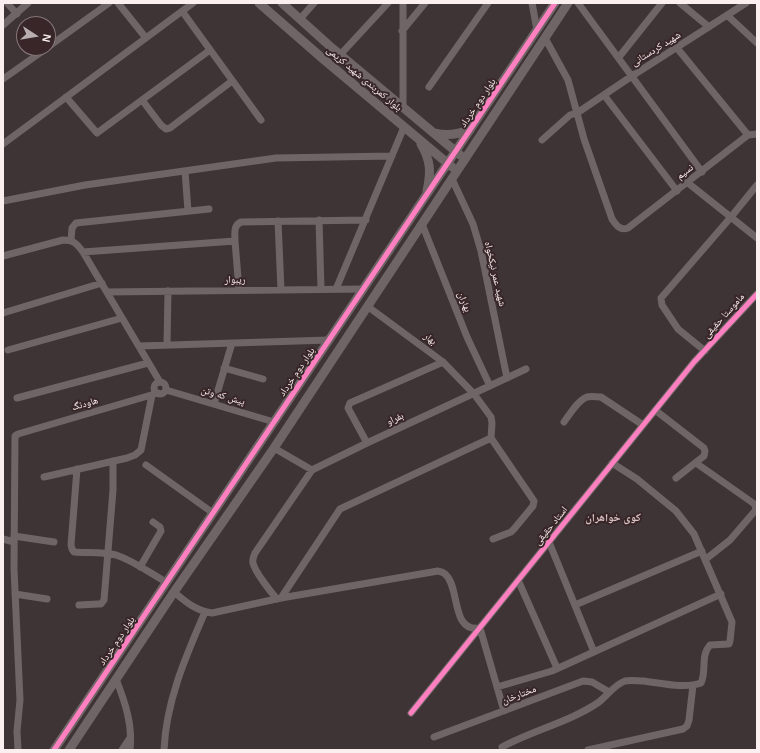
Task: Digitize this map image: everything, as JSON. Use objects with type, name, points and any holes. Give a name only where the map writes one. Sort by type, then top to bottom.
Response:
[{"type":"street","points":[[7,3],[17,14]]},
{"type":"street","points":[[3,25],[28,3]]},
{"type":"street","points":[[56,41],[109,3]]},
{"type":"street","points":[[118,3],[146,38]]},
{"type":"street","points":[[3,144],[193,3]]},
{"type":"street","name":"بلوار کمربندی شهید کریمی","points":[[259,3],[448,164],[454,175]]},
{"type":"street","name":"بلوار کمربندی شهید کریمی","points":[[282,3],[340,55],[464,159]]},
{"type":"street","points":[[300,19],[314,3]]},
{"type":"street","points":[[340,55],[388,3]]},
{"type":"street","points":[[403,3],[403,108]]},
{"type":"street","points":[[402,31],[425,3]]},
{"type":"street","points":[[429,87],[488,3]]},
{"type":"street","points":[[531,3],[537,30]]},
{"type":"street","name":"بلوار دوم خرداد","points":[[54,750],[555,3]]},
{"type":"street","name":"بلوار دوم خرداد","points":[[69,750],[174,592],[274,448],[568,3]]},
{"type":"street","points":[[578,3],[702,172]]},
{"type":"street","points":[[619,57],[662,3]]},
{"type":"street","points":[[680,3],[709,27]]},
{"type":"street","name":"شهید کردستانی","points":[[542,140],[570,115],[577,113],[746,3]]},
{"type":"street","points":[[182,11],[261,120]]},
{"type":"street","points":[[728,16],[757,44]]},
{"type":"street","points":[[545,38],[568,80],[577,113]]},
{"type":"street","points":[[677,48],[748,135],[757,134]]},
{"type":"street","points":[[66,97],[97,134],[210,50]]},
{"type":"street","points":[[3,79],[36,56]]},
{"type":"street","points":[[142,100],[161,125],[166,129],[170,128],[232,81]]},
{"type":"street","points":[[604,95],[677,191]]},
{"type":"street","points":[[489,102],[497,109]]},
{"type":"street","name":"نسیم","points":[[577,113],[584,139],[612,219],[618,226],[625,229],[688,183],[748,135]]},
{"type":"street","points":[[336,289],[404,127]]},
{"type":"street","points":[[432,132],[445,135],[470,130]]},
{"type":"street","points":[[418,139],[428,156],[430,170],[425,197]]},
{"type":"street","points":[[3,201],[85,185],[276,158],[392,156]]},
{"type":"street","points":[[185,170],[188,211]]},
{"type":"street","name":"شهید عمر نیکخواه","points":[[454,175],[473,224],[481,251],[507,378]]},
{"type":"street","points":[[688,183],[757,238]]},
{"type":"street","points":[[705,351],[678,329],[662,305],[661,298],[757,185]]},
{"type":"street","points":[[71,241],[72,228],[76,223],[209,209]]},
{"type":"street","points":[[319,220],[321,290]]},
{"type":"street","points":[[239,290],[235,228],[236,225],[241,222],[366,220]]},
{"type":"street","points":[[278,221],[281,290]]},
{"type":"street","name":"بهاران","points":[[422,224],[467,337],[490,386]]},
{"type":"street","points":[[3,256],[63,240],[71,241],[78,245],[160,382],[164,383],[166,390],[162,393],[155,394]]},
{"type":"street","points":[[83,252],[235,240]]},
{"type":"street","points":[[3,313],[102,283]]},
{"type":"street","name":"ریبوار","points":[[107,292],[364,289]]},
{"type":"street","points":[[166,345],[168,291]]},
{"type":"street","name":"ماموستا حقیقی","points":[[705,351],[757,294]]},
{"type":"street","name":"بهار","points":[[368,306],[443,362],[474,394],[491,417],[492,423],[490,438]]},
{"type":"street","points":[[8,350],[122,318]]},
{"type":"street","points":[[139,346],[329,340]]},
{"type":"street","points":[[214,404],[232,343]]},
{"type":"street","name":"استاد حقیقی","points":[[412,713],[655,410],[694,362],[705,351]]},
{"type":"street","points":[[17,398],[148,362]]},
{"type":"street","points":[[367,443],[348,408],[350,403],[443,362]]},
{"type":"street","points":[[224,368],[263,379]]},
{"type":"street","name":"بفراو","points":[[312,470],[526,369]]},
{"type":"street","points":[[44,477],[135,455],[141,450],[155,394],[154,386],[160,382]]},
{"type":"street","name":"پیش که وتن","points":[[166,390],[274,422]]},
{"type":"street","name":"هاودنگ","points":[[14,539],[15,436],[155,394]]},
{"type":"street","points":[[564,422],[580,401],[587,397],[593,397],[601,398],[643,425]]},
{"type":"street","points":[[655,410],[704,448],[705,451],[704,456],[676,478]]},
{"type":"street","points":[[279,598],[340,509],[490,438],[534,501],[533,506],[511,532],[494,539]]},
{"type":"street","points":[[274,448],[312,470],[253,557],[255,567],[266,585],[279,598]]},
{"type":"street","points":[[79,604],[101,604],[104,600],[113,490],[113,461]]},
{"type":"street","points":[[696,463],[756,506],[754,511],[730,540],[706,559]]},
{"type":"street","points":[[502,747],[579,713],[599,702],[609,692],[624,681],[693,685],[701,683],[704,677],[704,654],[707,649],[710,645],[729,644],[730,642],[732,622],[694,534],[676,511],[637,479],[612,464]]},
{"type":"street","points":[[146,465],[213,513]]},
{"type":"street","points":[[77,469],[71,545],[72,550],[74,552],[108,554],[128,560],[166,582]]},
{"type":"street","points":[[140,567],[161,531],[160,527],[153,522]]},
{"type":"street","points":[[3,539],[54,542]]},
{"type":"street","points":[[14,539],[20,700],[17,731],[18,750]]},
{"type":"street","points":[[549,542],[594,652]]},
{"type":"street","points":[[575,605],[702,551]]},
{"type":"street","points":[[174,592],[191,607],[212,613],[279,598],[438,571],[447,575],[458,613],[463,623],[474,629],[480,628],[504,711]]},
{"type":"street","points":[[518,580],[557,668]]},
{"type":"street","points":[[15,594],[47,599]]},
{"type":"street","points":[[497,687],[557,668],[721,594]]},
{"type":"street","points":[[164,750],[168,712],[178,679],[205,612]]},
{"type":"street","points":[[116,679],[125,701],[130,727],[130,750]]},
{"type":"street","name":"مختارخان","points":[[434,737],[583,681],[592,682],[609,692]]},
{"type":"street","points":[[588,750],[683,729],[688,726],[693,685]]},
{"type":"street","points":[[122,750],[130,738]]},
{"type":"cycle path","points":[[54,750],[555,3]]},
{"type":"cycle path","points":[[411,713],[694,362],[757,294]]},
{"type":"district","name":"کوی خواهران","points":[[613,518]]}]
